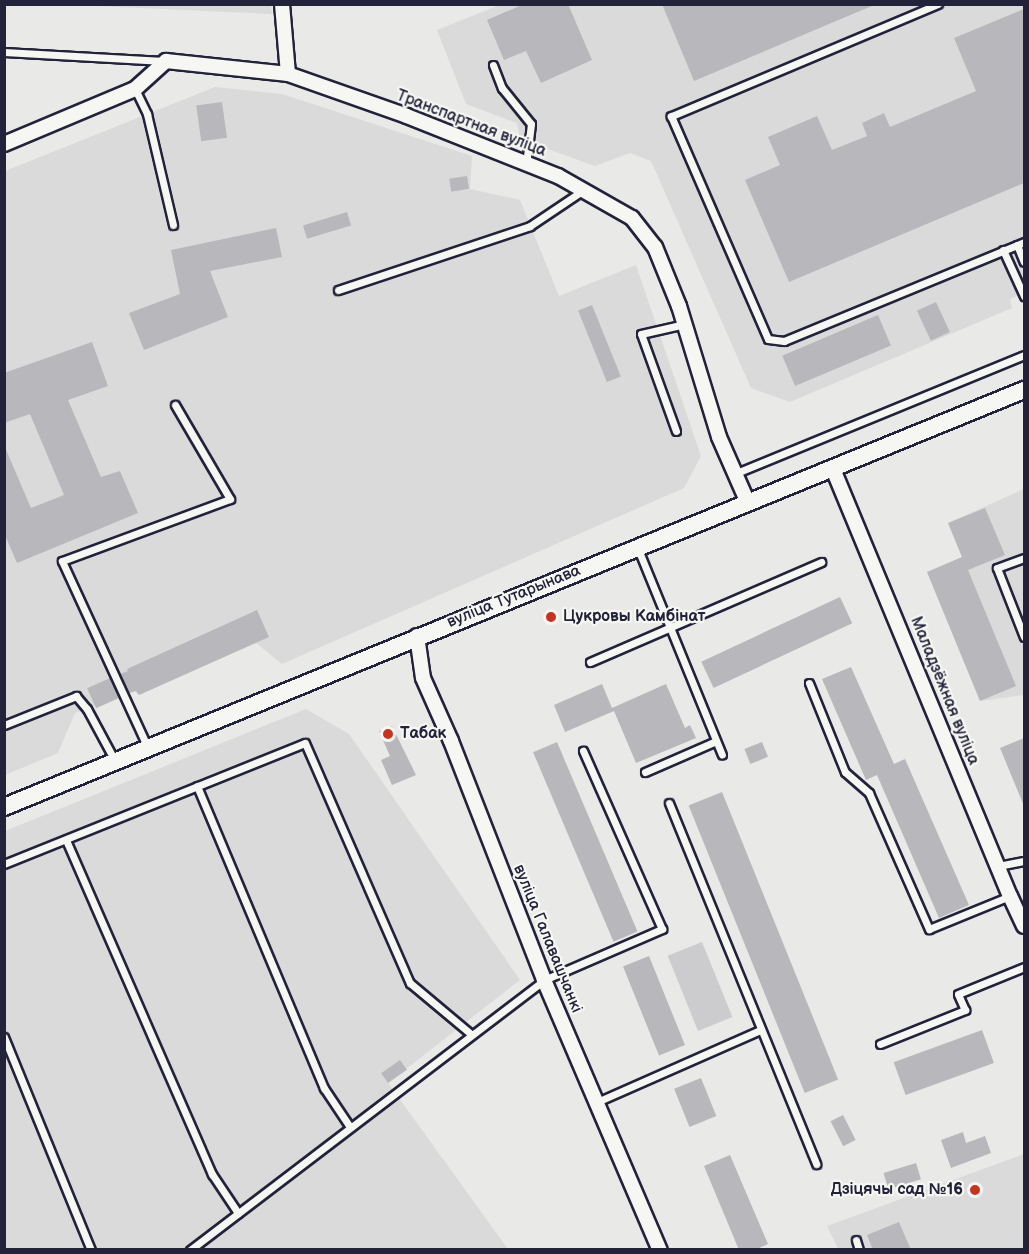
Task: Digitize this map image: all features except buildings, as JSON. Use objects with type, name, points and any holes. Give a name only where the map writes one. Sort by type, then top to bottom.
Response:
[{"type":"street","points":[[282,4],[288,74]]},
{"type":"street","points":[[4,144],[135,89],[166,61]]},
{"type":"street","name":"Транспартная вуліца","points":[[166,61],[288,74],[406,116],[526,163],[584,189],[632,218],[645,232],[662,262],[685,324],[719,437],[748,503]]},
{"type":"street","name":"вуліца Тутарынава","points":[[4,807],[417,636],[834,469],[1024,390]]},
{"type":"street","name":"Маладзёжная вуліца","points":[[834,469],[1024,926]]},
{"type":"street","name":"вуліца Галавашчанкі","points":[[417,636],[423,678],[451,741],[544,980],[660,1250]]},
{"type":"lane","points":[[938,4],[671,116],[768,339],[784,341],[1024,242]]},
{"type":"lane","points":[[4,52],[166,61]]},
{"type":"lane","points":[[494,65],[502,88],[531,124],[526,163]]},
{"type":"lane","points":[[135,89],[147,114],[173,225]]},
{"type":"lane","points":[[338,290],[530,225],[584,189]]},
{"type":"lane","points":[[1017,245],[1024,262]]},
{"type":"lane","points":[[1003,250],[1024,296]]},
{"type":"lane","points":[[676,431],[641,334],[685,324]]},
{"type":"lane","points":[[734,474],[1024,355]]},
{"type":"lane","points":[[148,748],[62,561],[230,499],[175,405]]},
{"type":"lane","points":[[638,548],[722,755]]},
{"type":"lane","points":[[1024,558],[997,568],[1024,637]]},
{"type":"lane","points":[[590,662],[821,562]]},
{"type":"lane","points":[[809,683],[845,772],[869,793],[929,929],[1010,896]]},
{"type":"lane","points":[[4,725],[75,696],[87,709],[115,761]]},
{"type":"lane","points":[[645,772],[716,741]]},
{"type":"lane","points":[[4,864],[305,743],[410,983],[471,1034]]},
{"type":"lane","points":[[190,1250],[544,980],[662,929],[584,751]]},
{"type":"lane","points":[[197,786],[324,1088],[350,1127]]},
{"type":"lane","points":[[669,803],[816,1164]]},
{"type":"lane","points":[[66,840],[212,1174],[238,1213]]},
{"type":"lane","points":[[998,866],[1024,861]]},
{"type":"lane","points":[[880,1044],[965,1010],[958,994],[1024,967]]},
{"type":"lane","points":[[597,1102],[760,1030]]},
{"type":"lane","points":[[4,1037],[91,1250]]},
{"type":"lane","points":[[856,1240],[860,1250]]},
{"type":"shaded area","points":[[75,4],[271,4],[272,14],[75,5]]},
{"type":"shaded area","points":[[502,4],[1024,5],[1024,293],[1010,299],[1012,308],[790,402],[751,388],[651,161],[630,153],[595,166],[520,139],[517,123],[466,104],[437,30]]},
{"type":"shaded area","points":[[215,87],[282,94],[472,156],[470,189],[520,200],[559,296],[636,265],[701,456],[684,488],[282,664],[256,643],[139,695],[135,691],[75,713],[58,753],[5,775],[5,171]]},
{"type":"shaded area","points":[[1024,489],[1024,695],[980,701],[927,572],[962,557],[948,523]]},
{"type":"shaded area","points":[[306,709],[349,734],[520,980],[388,1083],[508,1249],[5,1250],[5,831]]},
{"type":"shaded area","points":[[702,942],[732,1017],[698,1031],[668,956]]},
{"type":"shaded area","name":"Дзіцячы сад №16","points":[[1024,1154],[1024,1249],[838,1249],[827,1226]]},
{"type":"place","name":"Цукровы Камбінат","points":[[551,617]]},
{"type":"place","name":"Табак","points":[[388,734]]},
{"type":"place","name":"Дзіцячы сад №16","points":[[975,1190]]}]
